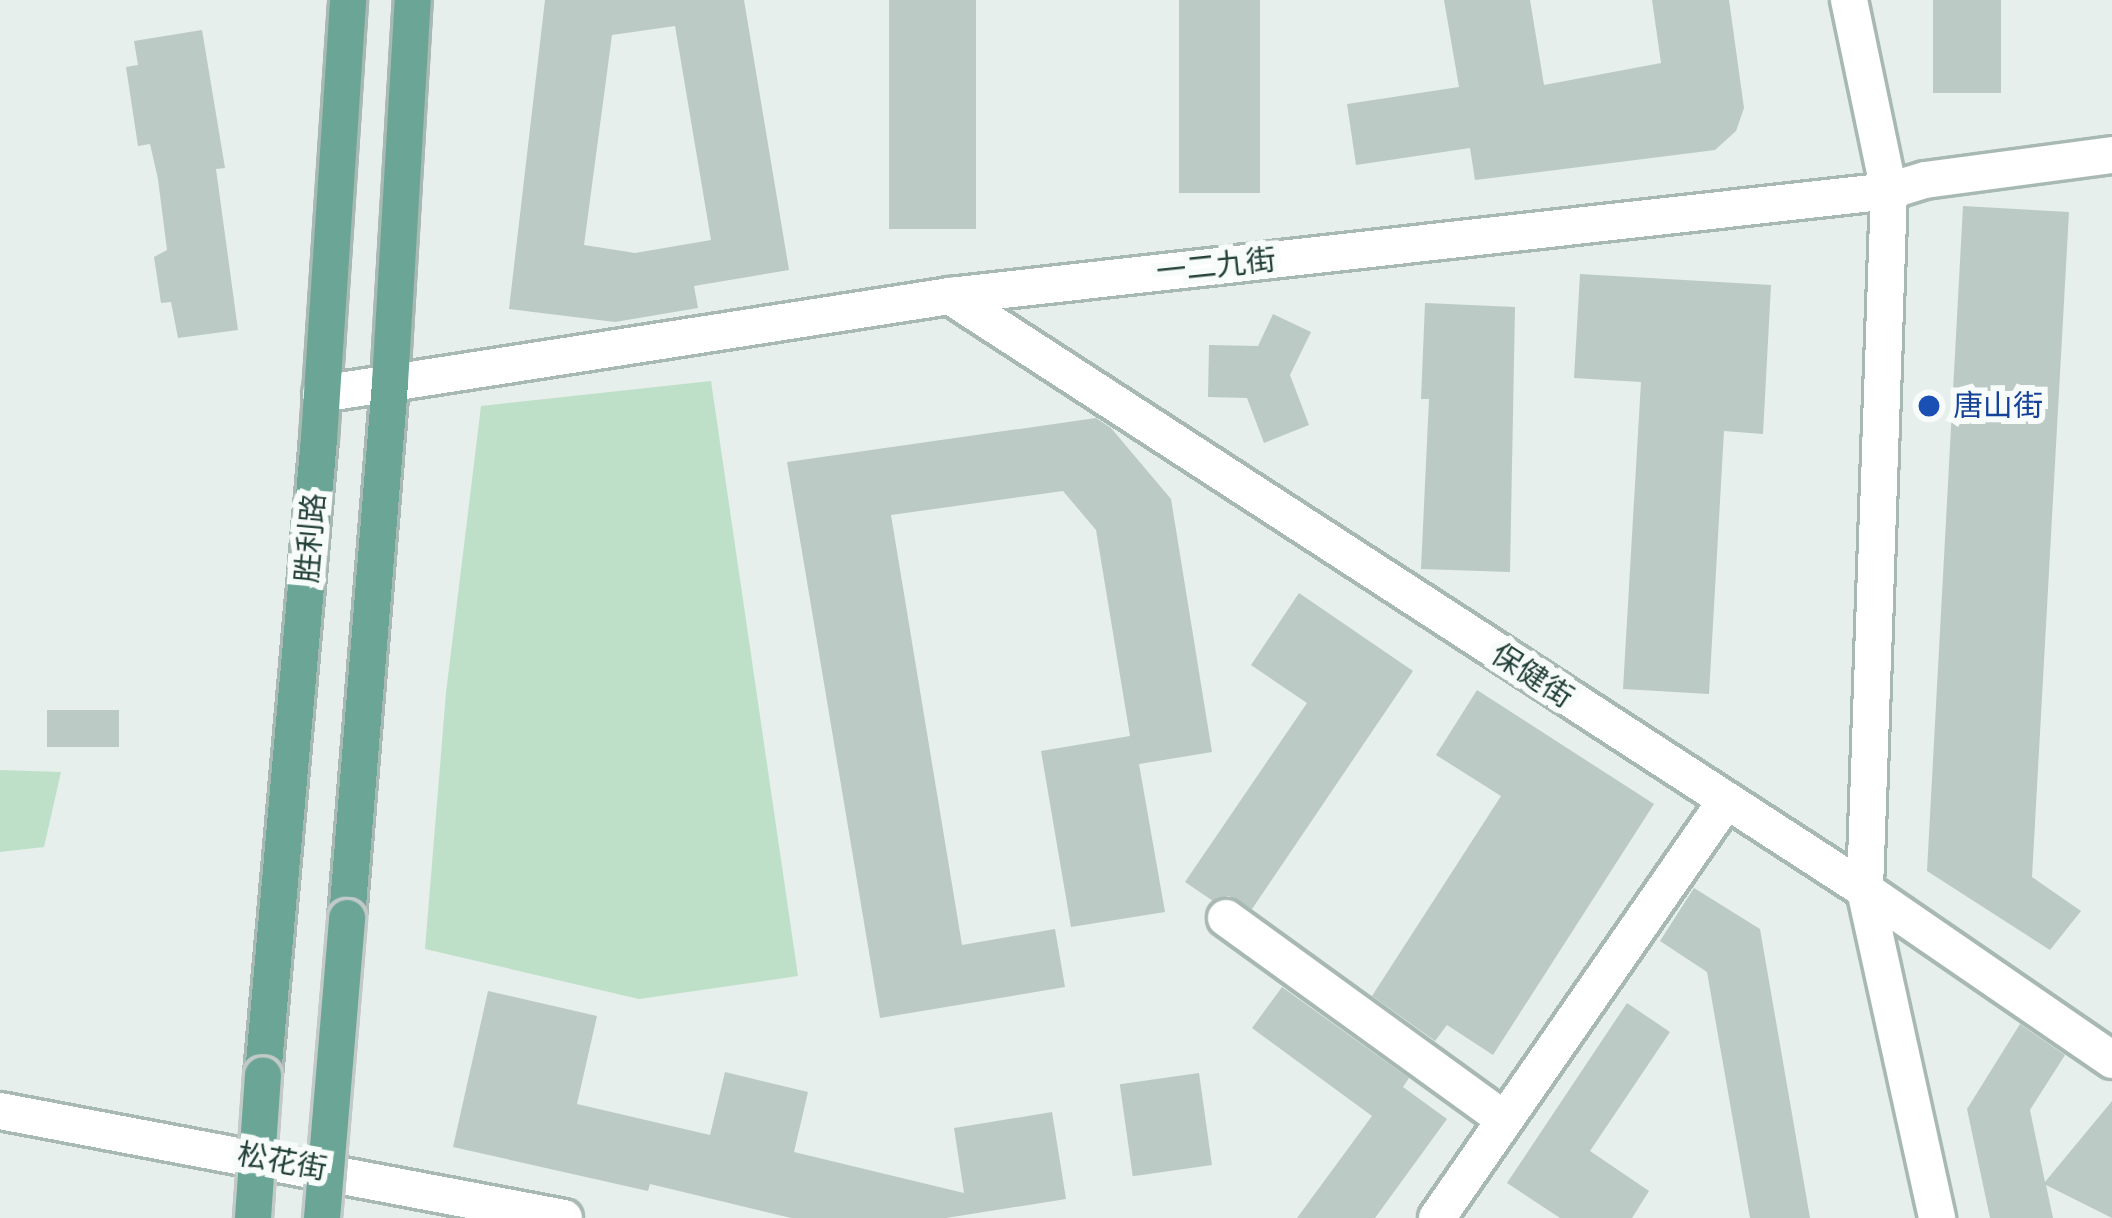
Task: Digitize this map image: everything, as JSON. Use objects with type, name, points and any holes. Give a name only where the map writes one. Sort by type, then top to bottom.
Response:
[{"type":"main road","name":"胜利路","points":[[253,1218],[321,394],[347,0]]},
{"type":"main road","points":[[322,1218],[390,383],[413,0]]},
{"type":"street","points":[[1849,0],[1889,191],[1865,890],[1937,1218]]},
{"type":"street","name":"一二九街","points":[[321,394],[950,296],[1889,191],[1925,180],[2112,155]]},
{"type":"street","name":"保健街","points":[[950,296],[1865,890],[2112,1060]]},
{"type":"street","points":[[1436,1218],[1725,802]]},
{"type":"street","points":[[1226,918],[1504,1120]]},
{"type":"street","name":"松花街","points":[[0,1111],[564,1218]]},
{"type":"green space","points":[[711,381],[798,976],[639,999],[425,949],[446,693],[481,406]]},
{"type":"green space","points":[[0,770],[61,772],[44,847],[0,852]]},
{"type":"building","points":[[545,0],[744,0],[789,270],[694,286],[698,308],[615,322],[509,309]],"holes":[[[675,26],[711,240],[635,253],[584,245],[612,35]]]},
{"type":"building","points":[[889,0],[976,0],[976,229],[889,229]]},
{"type":"building","points":[[1179,0],[1260,0],[1260,193],[1179,193]]},
{"type":"building","points":[[1444,0],[1530,0],[1544,85],[1661,63],[1652,0],[1729,0],[1744,108],[1736,131],[1715,150],[1475,180],[1470,148],[1356,165],[1347,104],[1459,87]]},
{"type":"building","points":[[1933,0],[2001,0],[2001,93],[1933,93]]},
{"type":"building","points":[[202,30],[225,168],[216,169],[238,330],[178,338],[171,302],[161,303],[154,257],[167,250],[158,179],[150,144],[138,146],[126,67],[138,65],[134,41]]},
{"type":"building","points":[[1963,206],[2069,212],[2032,877],[2081,911],[2050,950],[1927,871]]},
{"type":"building","points":[[1580,274],[1771,285],[1763,434],[1724,431],[1709,694],[1623,689],[1641,382],[1574,378]]},
{"type":"building","points":[[1425,303],[1515,307],[1510,572],[1421,569],[1429,399],[1421,399]]},
{"type":"building","points":[[1273,314],[1311,332],[1290,375],[1309,425],[1264,443],[1247,398],[1208,397],[1209,345],[1258,346]]},
{"type":"building","points":[[1096,418],[1111,428],[1171,499],[1212,752],[1139,764],[1165,912],[1071,927],[1041,751],[1130,736],[1096,530],[1063,491],[891,515],[962,945],[1055,929],[1065,987],[880,1018],[787,462]]},
{"type":"building","points":[[1299,593],[1413,671],[1252,909],[1229,896],[1213,901],[1185,882],[1307,703],[1251,665]]},
{"type":"building","points":[[1477,690],[1654,804],[1493,1055],[1447,1025],[1435,1041],[1372,996],[1501,796],[1436,755]]},
{"type":"building","points":[[47,710],[119,710],[119,747],[47,747]]},
{"type":"building","points":[[1694,888],[1760,929],[1810,1218],[1750,1218],[1707,972],[1660,941]]},
{"type":"building","points":[[1282,987],[1409,1078],[1403,1087],[1447,1119],[1375,1218],[1297,1218],[1372,1116],[1252,1028]]},
{"type":"building","points":[[488,991],[597,1016],[577,1104],[710,1135],[725,1072],[808,1092],[794,1152],[964,1193],[954,1128],[1052,1112],[1066,1199],[946,1218],[791,1218],[650,1184],[648,1191],[453,1147]]},
{"type":"building","points":[[1627,1003],[1670,1032],[1590,1151],[1649,1191],[1632,1218],[1560,1218],[1507,1183]]},
{"type":"building","points":[[2020,1024],[2065,1055],[2030,1110],[2045,1182],[2112,1101],[2112,1218],[2046,1185],[2053,1218],[1990,1218],[1967,1109]]},
{"type":"building","points":[[1199,1073],[1212,1165],[1133,1176],[1120,1084]]},
{"type":"place","name":"唐山街","points":[[1929,406]]}]
